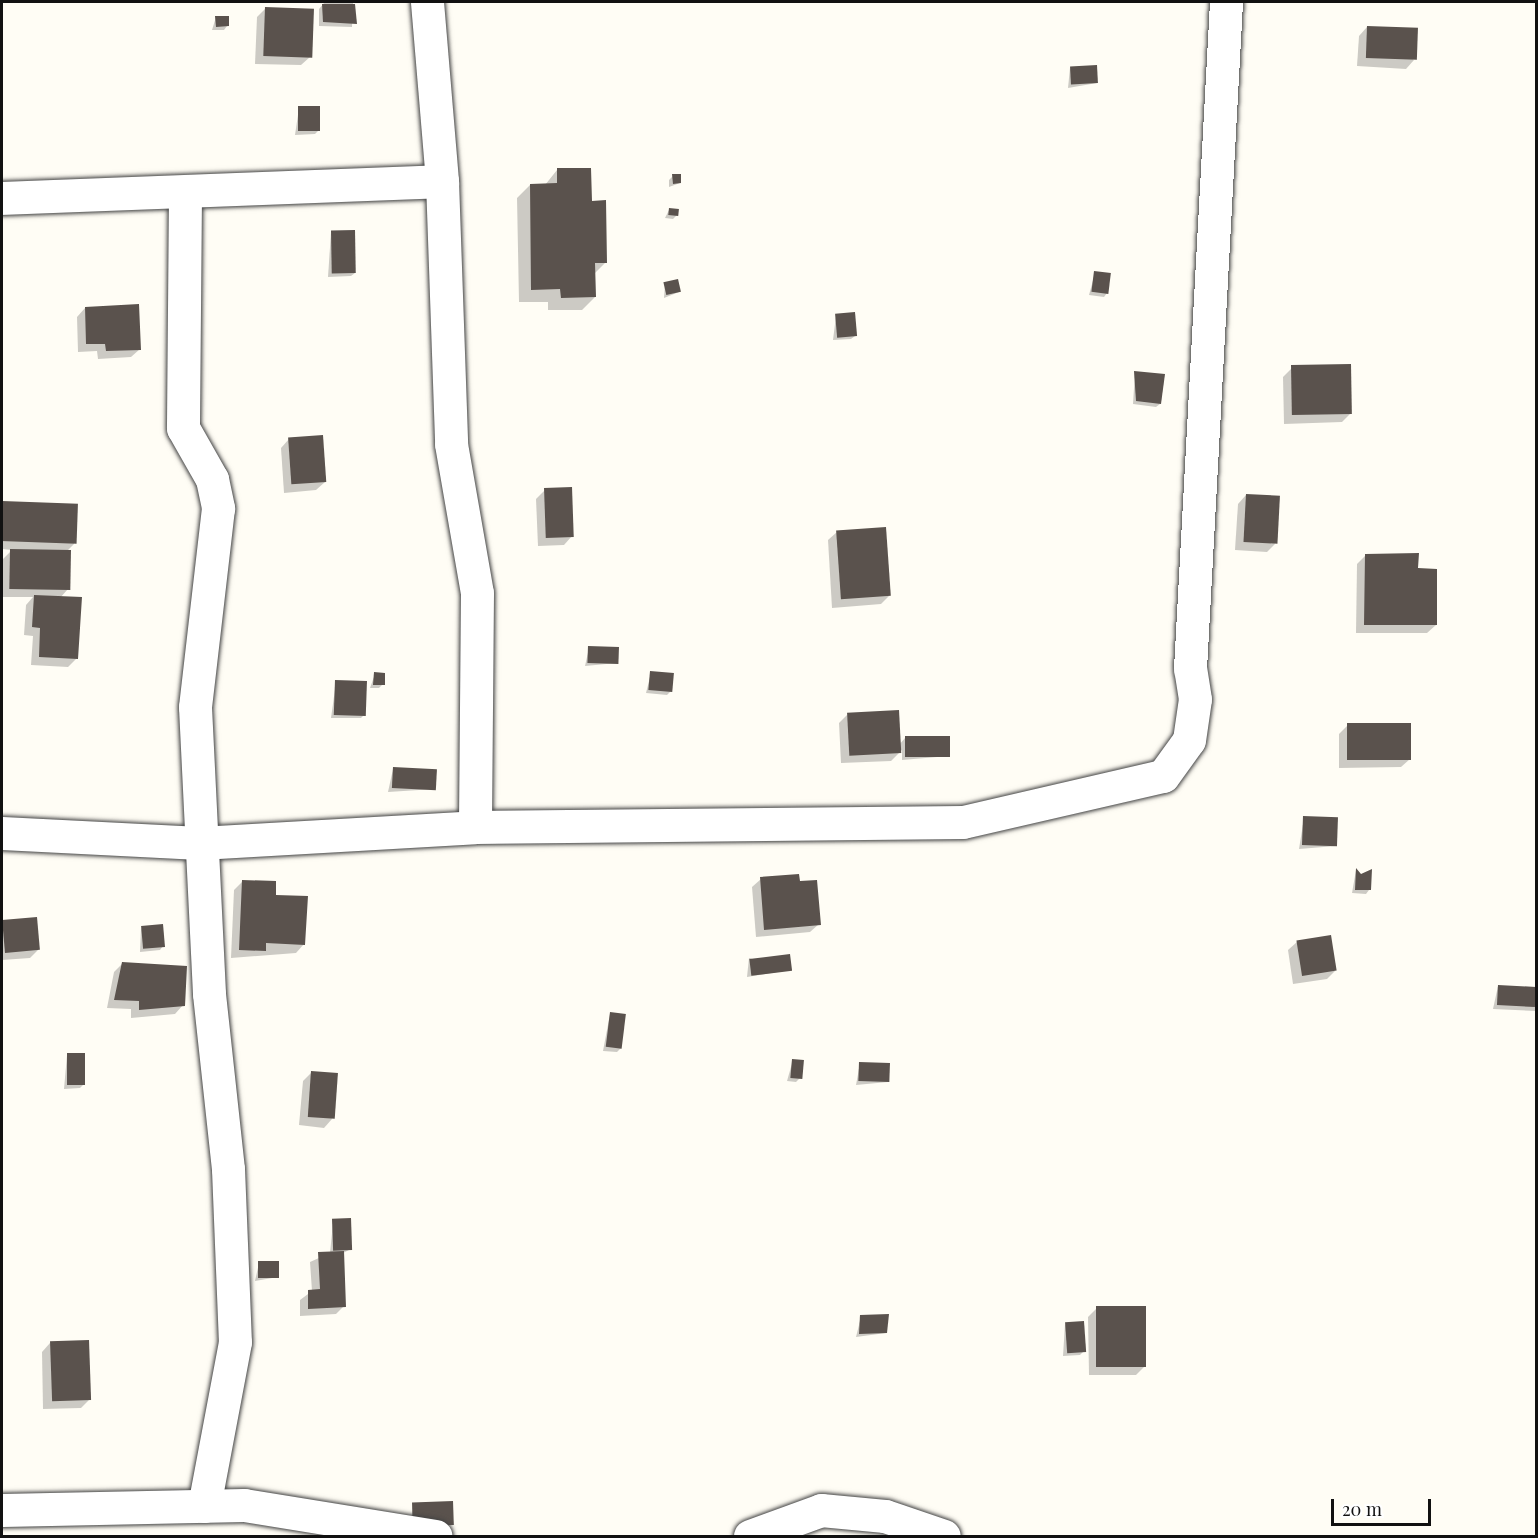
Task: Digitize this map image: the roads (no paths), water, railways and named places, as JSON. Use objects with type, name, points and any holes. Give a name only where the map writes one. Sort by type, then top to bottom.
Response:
[{"type":"street","points":[[427,2],[442,181],[451,444],[477,592],[475,827]]},
{"type":"street","points":[[2,833],[200,843],[475,827],[963,822],[1163,776],[1189,740],[1196,699],[1190,657],[1226,2]]},
{"type":"street","points":[[2,198],[185,194],[442,181]]},
{"type":"street","points":[[185,194],[183,428],[212,479],[218,508],[195,707],[200,843],[228,1169],[235,1342],[204,1506]]},
{"type":"street","points":[[2,1510],[244,1505],[436,1536]]},
{"type":"street","points":[[750,1536],[821,1510],[885,1516],[944,1536]]}]
